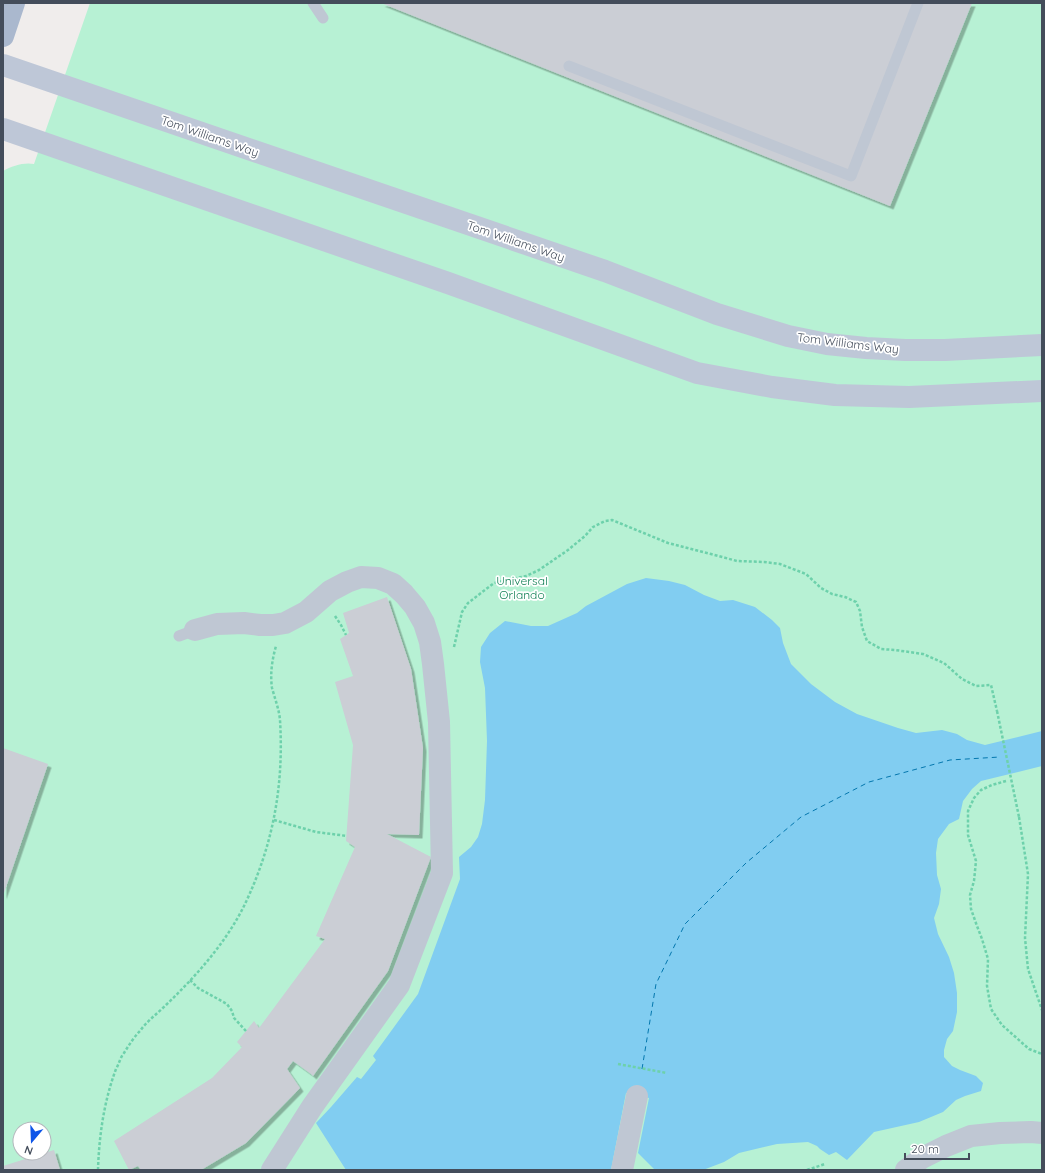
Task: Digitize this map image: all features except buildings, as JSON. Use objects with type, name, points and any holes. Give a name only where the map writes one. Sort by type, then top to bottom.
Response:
[{"type":"main road","points":[[3,36],[14,3]]},
{"type":"street","name":"Tom Williams Way","points":[[3,64],[605,271],[716,314],[788,336],[842,346],[906,350],[1042,345]]},
{"type":"street","points":[[3,129],[448,283],[698,373],[772,387],[835,395],[909,397],[1042,391]]},
{"type":"street","points":[[187,633],[217,624],[244,623],[273,626],[285,623],[306,612],[330,591],[347,582],[361,578],[378,578],[393,584],[404,594],[415,608],[424,623],[430,642],[434,664],[439,722],[442,873],[398,985],[312,1107],[272,1170]]},
{"type":"street","points":[[622,1170],[637,1096]]},
{"type":"street","points":[[906,1170],[922,1158],[971,1136],[1000,1133],[1042,1133]]},
{"type":"lane","points":[[313,3],[324,18]]},
{"type":"lane","points":[[569,66],[851,176],[918,3]]},
{"type":"path","points":[[434,664],[446,658],[453,651],[462,612],[468,603],[494,583],[526,576],[539,570],[568,550],[585,536],[593,527],[605,521],[612,520],[668,543],[737,560],[780,564],[806,574],[821,588],[832,594],[856,602],[860,611],[862,627],[867,641],[881,650],[895,650],[923,654],[944,663],[962,679],[976,686],[991,685],[1019,817],[1028,874],[1025,938],[1028,969],[1042,1010]]},
{"type":"path","points":[[98,1170],[98,1145],[101,1127],[113,1079],[122,1054],[140,1030],[190,980],[215,952],[244,906],[268,848],[278,795],[281,746],[280,718],[272,688],[271,669],[279,637],[285,623]]},
{"type":"path","points":[[1006,781],[981,790],[974,798],[968,811],[968,834],[976,861],[974,881],[970,895],[971,909],[988,959],[987,986],[991,1009],[1002,1025],[1030,1049],[1042,1054]]},
{"type":"path","points":[[274,820],[316,832],[347,836]]},
{"type":"path","points":[[190,980],[198,988],[227,1004],[232,1011],[234,1018],[246,1031]]},
{"type":"path","points":[[618,1064],[667,1073]]},
{"type":"path","points":[[807,1170],[825,1164]]},
{"type":"green space","name":"Universal Orlando","points":[[90,3],[1042,3],[1042,1170],[3,1170],[3,171],[18,165],[34,164]]},
{"type":"water","points":[[646,578],[685,585],[720,601],[733,600],[755,607],[780,628],[783,643],[791,664],[811,684],[835,702],[857,714],[916,733],[942,730],[957,734],[967,740],[985,745],[1042,731],[1042,766],[981,781],[972,789],[963,801],[959,819],[949,824],[938,839],[936,853],[937,875],[941,889],[939,904],[934,918],[938,934],[949,957],[954,973],[957,993],[957,1012],[953,1031],[947,1039],[944,1057],[952,1066],[976,1076],[983,1083],[981,1091],[956,1100],[943,1112],[919,1122],[874,1132],[847,1160],[836,1152],[829,1155],[817,1146],[808,1142],[777,1144],[739,1153],[724,1162],[703,1170],[655,1170],[638,1153],[649,1098],[626,1093],[611,1170],[346,1170],[316,1123],[357,1077],[361,1079],[376,1060],[373,1056],[418,994],[460,879],[459,857],[471,847],[478,837],[482,824],[485,800],[487,741],[485,688],[480,662],[481,647],[490,633],[505,621],[531,626],[548,626],[577,613],[586,606],[627,584]]},
{"type":"ferry route","points":[[642,1069],[656,984],[685,924],[746,863],[801,817],[869,782],[950,760],[1000,757]]}]
